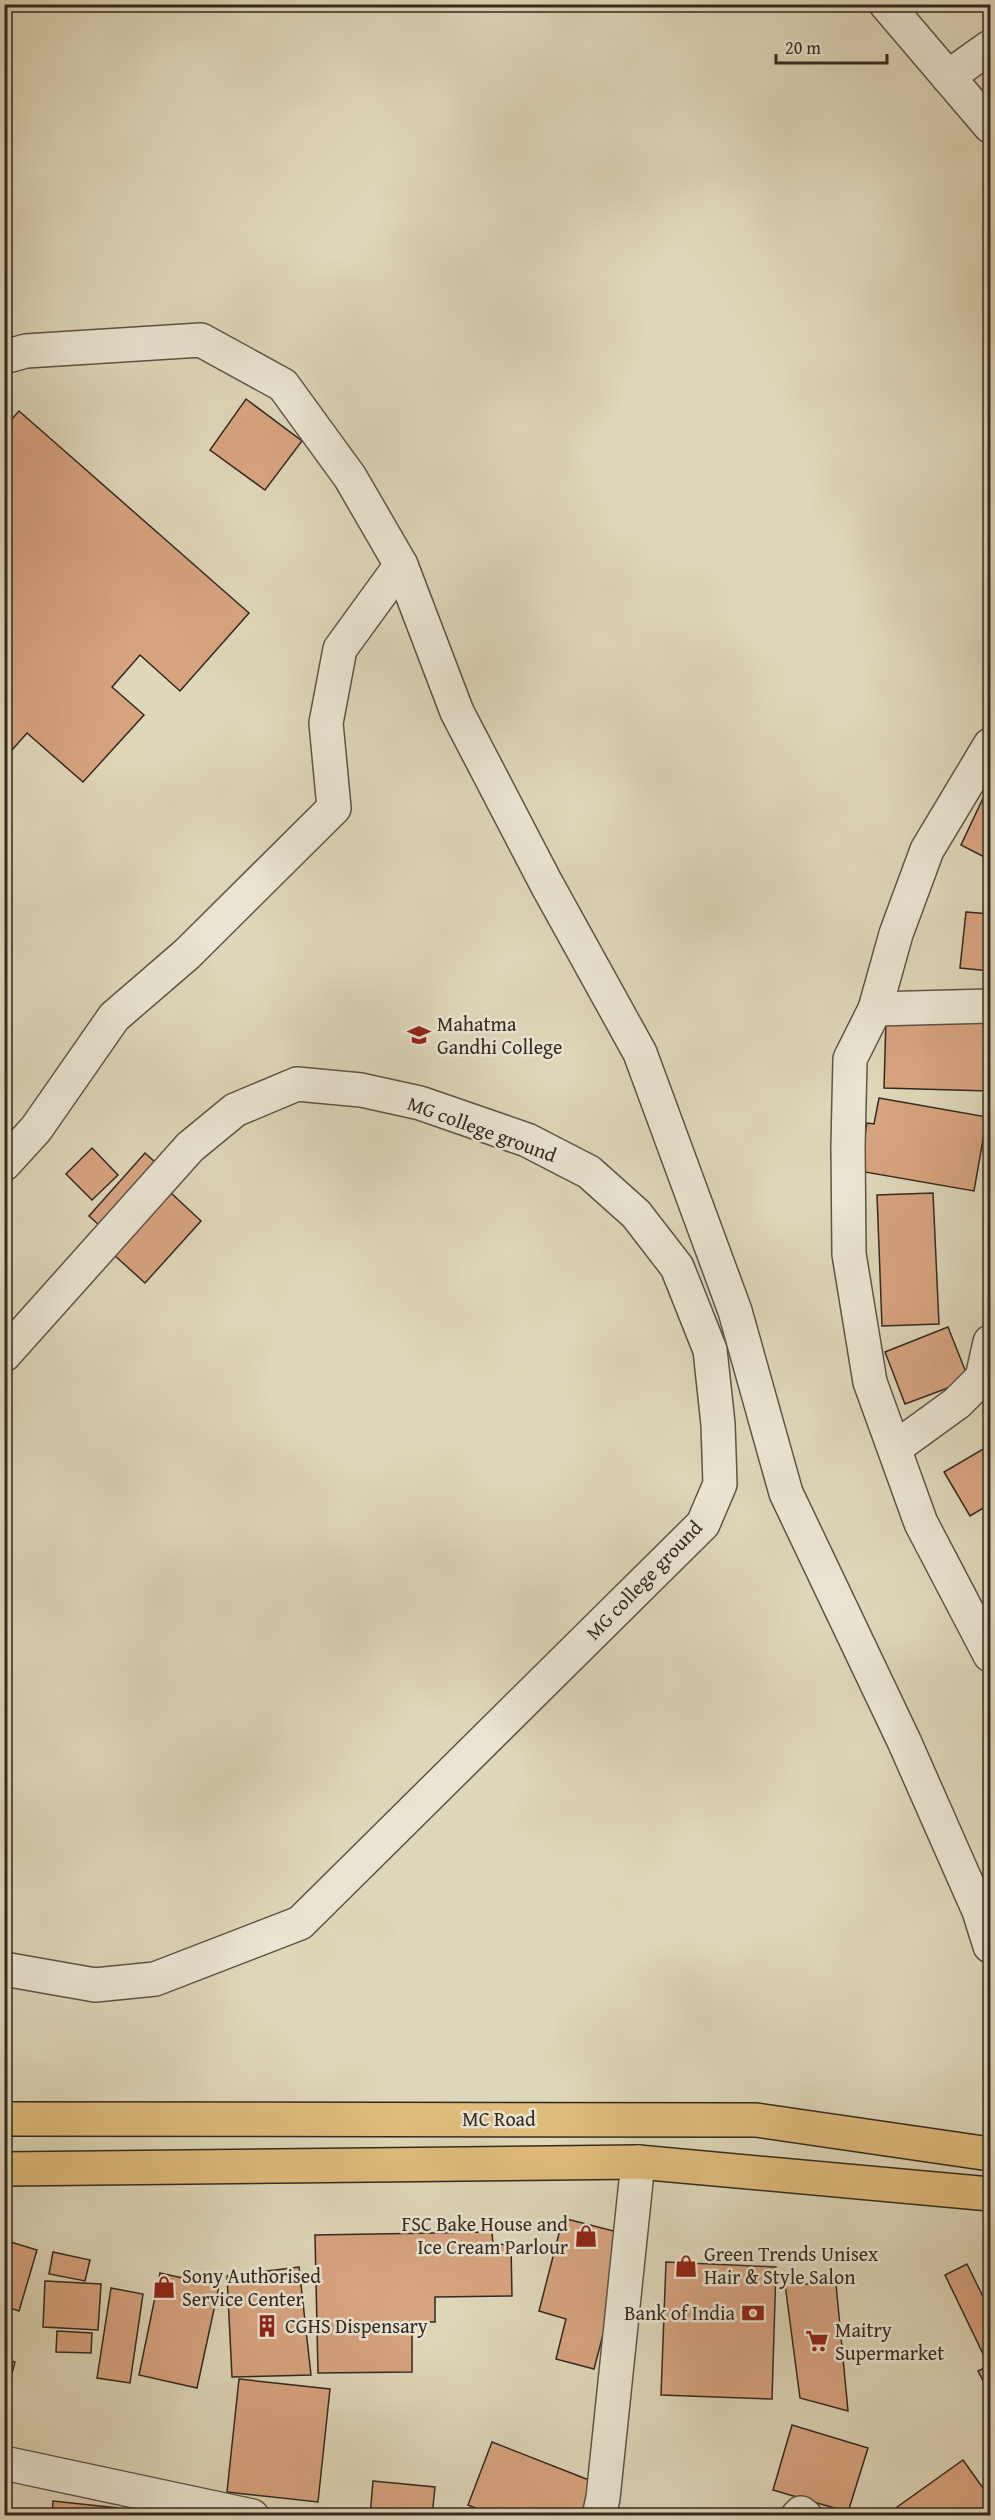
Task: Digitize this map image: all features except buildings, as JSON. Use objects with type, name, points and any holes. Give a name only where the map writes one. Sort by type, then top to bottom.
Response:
[{"type":"main road","name":"MC Road","points":[[4,2119],[756,2120],[990,2154]]},
{"type":"main road","points":[[4,2169],[638,2162],[990,2194]]},
{"type":"street","points":[[886,4],[990,126]]},
{"type":"street","points":[[948,77],[990,47]]},
{"type":"street","points":[[4,357],[26,351],[201,340],[283,385],[350,477],[400,565],[457,712],[546,883],[640,1053],[735,1311],[786,1493],[980,1911],[990,1946]]},
{"type":"street","points":[[4,1164],[36,1129],[114,1017],[187,954],[334,808],[326,723],[340,649],[400,565]]},
{"type":"street","points":[[990,745],[927,850],[896,934],[874,1009],[850,1059],[849,1254],[870,1383],[921,1523],[990,1655]]},
{"type":"street","points":[[874,1009],[990,1005]]},
{"type":"street","name":"MG college ground","points":[[4,1355],[190,1147],[235,1110],[297,1083],[361,1090],[420,1103],[527,1140],[590,1172],[636,1214],[677,1267],[710,1350],[718,1424],[720,1484],[703,1524],[300,1923],[155,1979],[95,1985],[4,1969]]},
{"type":"street","points":[[895,1448],[957,1403],[982,1378],[990,1342]]},
{"type":"street","points":[[598,2516],[603,2498],[638,2162]]},
{"type":"street","points":[[4,2463],[252,2516]]},
{"type":"street","points":[[798,2516],[801,2513],[805,2516]]},
{"type":"place","name":"Mahatma Gandhi College","points":[[419,1035]]},
{"type":"place","name":"FSC Bake House and Ice Cream Parlour","points":[[586,2236]]},
{"type":"place","name":"Green Trends Unisex Hair & Style Salon","points":[[686,2266]]},
{"type":"place","name":"Sony Authorised Service Center","points":[[164,2287]]},
{"type":"place","name":"Bank of India","points":[[753,2313]]},
{"type":"place","name":"CGHS Dispensary","points":[[267,2326]]},
{"type":"place","name":"Maitry Supermarket","points":[[817,2341]]}]
